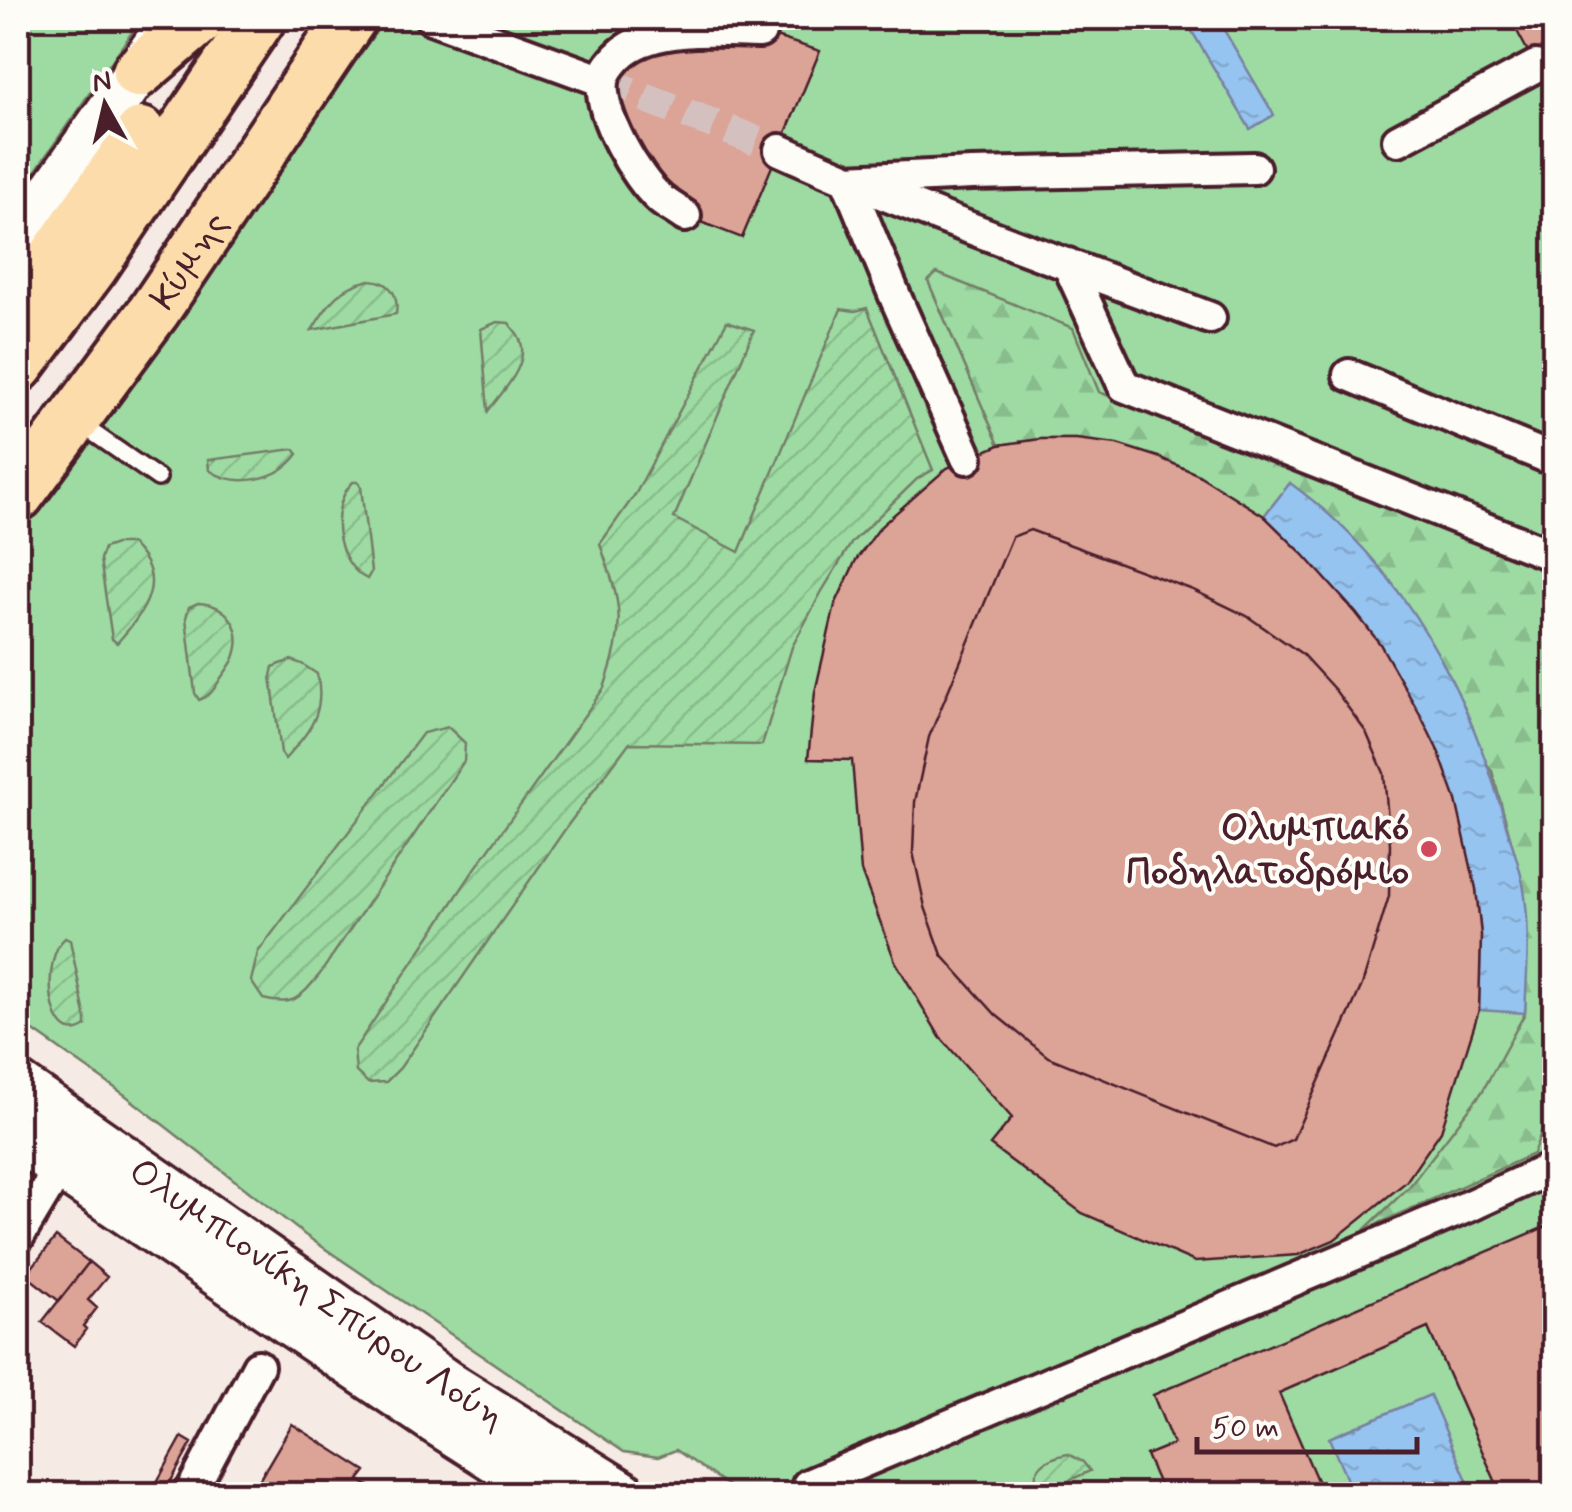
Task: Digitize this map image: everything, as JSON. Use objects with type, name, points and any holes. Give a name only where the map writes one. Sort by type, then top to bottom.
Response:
[{"type":"main road","points":[[18,241],[175,18]]},
{"type":"main road","points":[[138,72],[201,18]]},
{"type":"main road","points":[[18,309],[219,18]]},
{"type":"main road","name":"Κύμης","points":[[18,366],[92,267],[260,18]]},
{"type":"main road","name":"Κύμης","points":[[18,443],[134,296],[326,18]]},
{"type":"main road","name":"Κύμης","points":[[18,494],[154,311],[351,18]]},
{"type":"main road","name":"Ολυμπιονίκη Σπύρου Λούη","points":[[18,1085],[449,1385],[623,1494]]},
{"type":"main road","name":"Ολυμπιονίκη Σπύρου Λούη","points":[[18,1138],[434,1420],[550,1494]]},
{"type":"street","points":[[432,18],[602,81]]},
{"type":"street","points":[[685,216],[658,198],[631,164],[613,129],[602,81],[626,49],[656,37],[692,30],[760,32]]},
{"type":"street","points":[[1398,140],[1536,66]]},
{"type":"street","points":[[780,150],[965,227],[1210,318]]},
{"type":"street","points":[[847,180],[1254,168]]},
{"type":"street","points":[[847,180],[967,458]]},
{"type":"street","points":[[1068,264],[1124,386],[1554,556]]},
{"type":"street","points":[[1349,375],[1554,460]]},
{"type":"street","points":[[18,1237],[60,1166]]},
{"type":"street","points":[[808,1485],[1554,1167]]},
{"type":"street","points":[[190,1494],[258,1366]]},
{"type":"lane","points":[[74,419],[158,478]]},
{"type":"green space","points":[[28,18],[126,18],[137,25],[18,196],[18,26]]},
{"type":"green space","points":[[386,18],[1554,18],[1554,1494],[740,1494],[676,1450],[658,1457],[624,1452],[305,1235],[125,1095],[18,1020],[18,532]]},
{"type":"green space","points":[[937,273],[1073,328],[1099,392],[1554,571],[1554,1098],[1533,1154],[1364,1230],[1409,1187],[1482,1092],[1525,1013],[1527,931],[1523,884],[1492,771],[1290,483],[1264,516],[1197,474],[1158,457],[1076,439],[999,445],[928,281]]},
{"type":"green space","points":[[370,280],[392,290],[396,314],[312,330],[335,298]]},
{"type":"green space","points":[[867,308],[933,470],[917,479],[852,542],[792,647],[762,745],[629,743],[400,1068],[386,1082],[368,1083],[356,1072],[354,1050],[472,873],[604,688],[616,647],[619,615],[600,544],[636,493],[727,321],[754,330],[674,518],[739,552],[841,309]]},
{"type":"green space","points":[[497,322],[509,323],[517,333],[522,357],[514,377],[488,411],[481,329]]},
{"type":"green space","points":[[294,449],[298,454],[290,463],[257,479],[232,479],[209,470],[208,460]]},
{"type":"green space","points":[[353,482],[361,487],[371,572],[367,579],[348,561],[339,534],[340,505]]},
{"type":"green space","points":[[131,544],[143,557],[151,582],[144,607],[117,643],[112,639],[100,559],[104,548]]},
{"type":"green space","points":[[198,603],[225,613],[237,637],[231,663],[212,692],[199,700],[186,618],[189,607]]},
{"type":"green space","points":[[291,660],[317,674],[319,699],[314,720],[285,759],[271,676],[273,667]]},
{"type":"green space","points":[[448,727],[465,743],[464,761],[320,974],[290,1001],[263,999],[251,981],[258,952],[423,733]]},
{"type":"green space","points":[[65,938],[70,940],[86,1020],[86,1026],[73,1031],[63,1026],[52,999],[52,964]]},
{"type":"green space","points":[[1068,1454],[1090,1471],[1070,1480],[1076,1494],[1060,1494],[1056,1485],[1037,1492],[1036,1476],[1041,1466]]},
{"type":"water","points":[[1184,18],[1217,18],[1274,115],[1250,129]]},
{"type":"water","points":[[1290,483],[1331,516],[1399,592],[1452,680],[1473,727],[1523,884],[1528,932],[1525,1013],[1479,1010],[1481,935],[1476,889],[1455,800],[1380,644],[1304,555],[1264,516]]},
{"type":"water","points":[[1430,1395],[1473,1494],[1353,1494],[1329,1438]]},
{"type":"building","points":[[1510,18],[1554,18],[1554,100]]},
{"type":"building","points":[[760,32],[820,51],[742,238],[685,216],[604,98],[626,49]]},
{"type":"building","name":"Ολυμπιακό Ποδηλατοδρόμιο","points":[[1040,439],[1117,444],[1197,474],[1264,516],[1304,555],[1380,644],[1439,753],[1456,800],[1476,889],[1481,935],[1479,1010],[1441,1131],[1406,1182],[1334,1240],[1298,1255],[1195,1262],[1082,1213],[990,1145],[1012,1118],[940,1037],[895,961],[861,871],[852,760],[808,759],[815,692],[835,605],[856,560],[881,526],[947,468],[999,445]],"holes":[[[1030,530],[1193,590],[1247,616],[1302,654],[1366,732],[1384,773],[1390,844],[1389,896],[1362,985],[1293,1139],[1274,1148],[1048,1057],[996,1015],[942,955],[925,907],[913,852],[915,802],[929,737],[1012,537]]]},
{"type":"building","points":[[1030,530],[1193,590],[1247,616],[1302,654],[1335,690],[1366,732],[1384,773],[1390,844],[1389,896],[1362,985],[1293,1139],[1274,1148],[1048,1057],[996,1015],[942,955],[925,907],[913,852],[915,802],[929,737],[1012,537]]},
{"type":"building","points":[[1554,1223],[1554,1494],[1501,1494],[1428,1328],[1279,1393],[1323,1494],[1163,1494],[1146,1455],[1173,1444],[1153,1395]]},
{"type":"building","points":[[56,1237],[89,1262],[59,1301],[26,1275]]},
{"type":"building","points":[[89,1262],[107,1277],[88,1300],[97,1308],[74,1346],[42,1322]]},
{"type":"building","points":[[292,1424],[366,1471],[359,1480],[382,1494],[251,1494]]},
{"type":"building","points":[[182,1437],[192,1443],[167,1488],[157,1482]]},
{"type":"tunnel","points":[[1536,66],[1554,58]]},
{"type":"tunnel","points":[[603,81],[780,150]]},
{"type":"place","name":"Ολυμπιακό Ποδηλατοδρόμιο","points":[[1429,849]]}]
